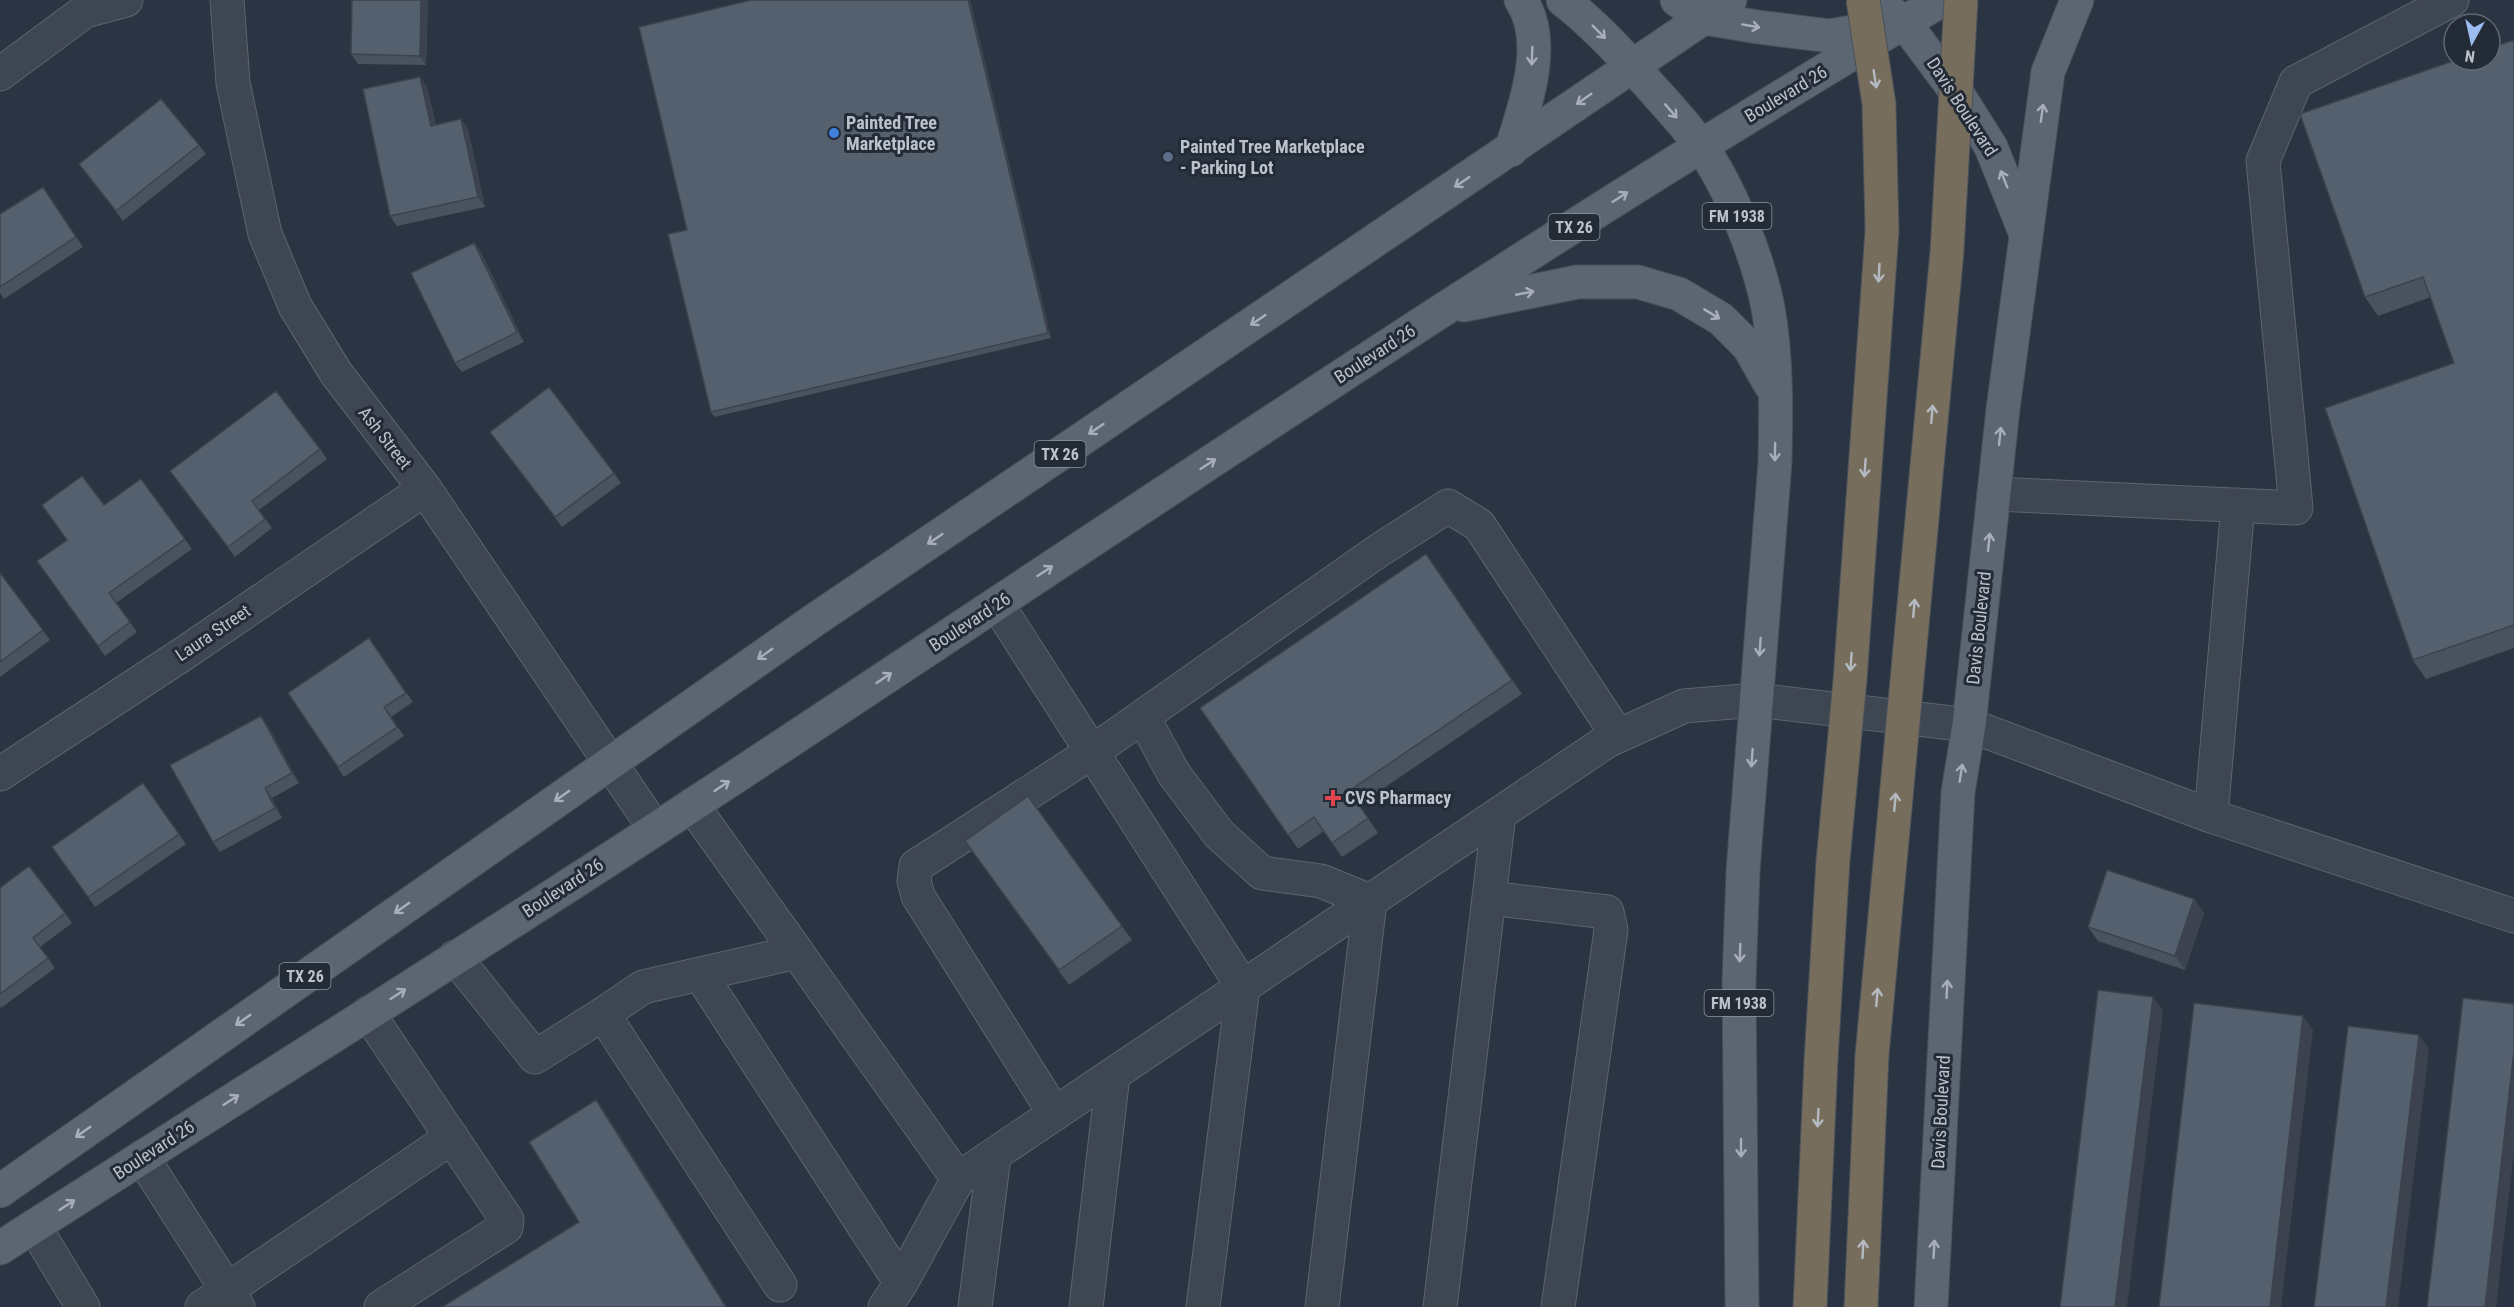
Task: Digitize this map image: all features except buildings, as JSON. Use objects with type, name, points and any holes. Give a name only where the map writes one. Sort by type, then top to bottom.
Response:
[{"type":"highway","points":[[1810,1307],[1833,861],[1850,680],[1882,231],[1879,104],[1863,0]]},
{"type":"highway","points":[[1861,1307],[1872,1055],[1947,251],[1961,0]]},
{"type":"main road","points":[[1511,150],[1531,85],[1534,32],[1528,9],[1521,0]]},
{"type":"main road","points":[[1563,0],[1582,14],[1633,66]]},
{"type":"main road","points":[[1677,0],[1830,36],[1904,22]]},
{"type":"main road","name":"Davis Boulevard","points":[[1873,0],[1904,22],[1957,93],[1991,147],[2026,234],[1994,494],[1969,725],[1958,792],[1930,1307]]},
{"type":"main road","name":"Boulevard 26","points":[[0,1248],[692,805],[1447,308],[1701,145],[1942,0]]},
{"type":"main road","points":[[2026,234],[2048,72],[2077,0]]},
{"type":"main road","name":"TX 26","points":[[0,1191],[609,762],[869,583],[1717,9]]},
{"type":"main road","name":"FM 1938","points":[[1633,66],[1701,145],[1729,194],[1756,262],[1768,308],[1776,394],[1775,462],[1743,871],[1739,981],[1742,1307]]},
{"type":"main road","points":[[1447,308],[1577,282],[1638,282],[1679,294],[1720,319],[1749,347],[1776,394]]},
{"type":"street","points":[[0,74],[85,11],[126,0]]},
{"type":"street","name":"Ash Street","points":[[227,0],[233,83],[265,234],[295,306],[336,374],[425,489],[655,829]]},
{"type":"street","points":[[1994,494],[2296,508],[2263,161],[2296,82],[2452,0]]},
{"type":"street","name":"Laura Street","points":[[0,774],[183,654],[425,489]]},
{"type":"street","points":[[2211,816],[2238,505]]},
{"type":"street","points":[[1055,1114],[918,896],[914,881],[916,866],[1092,753],[1378,551],[1448,506],[1479,525],[1618,736]]},
{"type":"street","points":[[996,604],[1243,987],[1203,1307]]},
{"type":"street","points":[[700,974],[893,1295],[958,1179],[1618,736],[1684,706],[1756,700],[1969,725],[2211,816],[2514,916]]},
{"type":"street","points":[[1143,717],[1174,774],[1213,826],[1262,873],[1321,881],[1370,901]]},
{"type":"street","points":[[692,805],[958,1179]]},
{"type":"street","points":[[1440,1307],[1499,814]]},
{"type":"street","points":[[1489,898],[1607,912],[1611,930],[1558,1307]]},
{"type":"street","points":[[1322,1307],[1370,901]]},
{"type":"street","points":[[455,957],[535,1057],[643,987],[797,952]]},
{"type":"street","points":[[368,1013],[507,1220],[506,1227],[381,1307]]},
{"type":"street","points":[[603,1014],[780,1285]]},
{"type":"street","points":[[1086,1307],[1113,1076]]},
{"type":"street","points":[[142,1157],[223,1301],[452,1137]]},
{"type":"street","points":[[975,1307],[994,1156]]},
{"type":"street","points":[[34,1226],[83,1307]]},
{"type":"place","name":"Painted Tree Marketplace","points":[[834,133]]},
{"type":"place","name":"Painted Tree Marketplace - Parking Lot","points":[[1168,157]]},
{"type":"place","name":"CVS Pharmacy","points":[[1333,798]]}]
